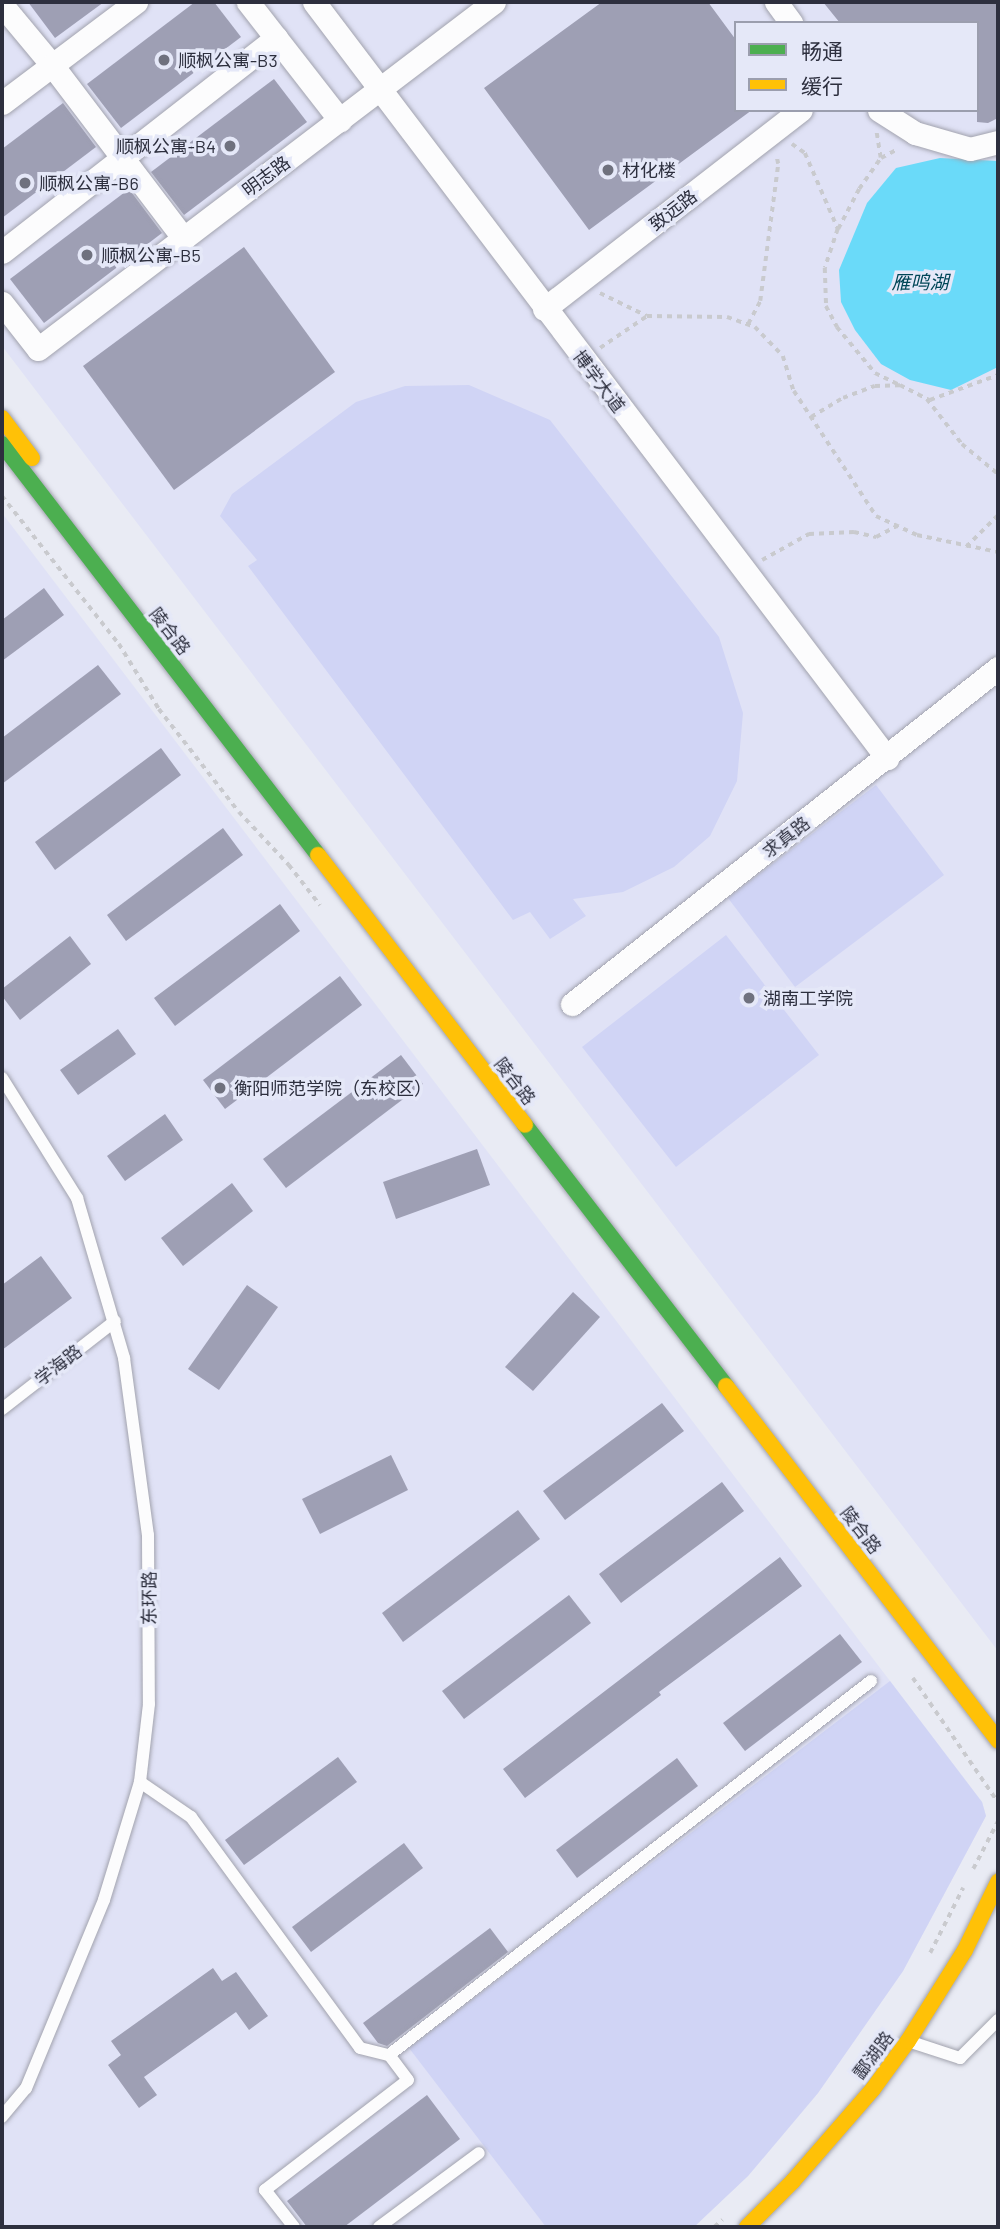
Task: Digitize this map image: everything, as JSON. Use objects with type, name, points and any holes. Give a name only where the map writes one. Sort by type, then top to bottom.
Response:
[{"type":"street","points":[[2,103],[136,2]]},
{"type":"street","points":[[248,2],[340,120]]},
{"type":"street","name":"博学大道","points":[[314,2],[544,309],[887,758]]},
{"type":"street","name":"明志路","points":[[2,303],[38,349],[494,2]]},
{"type":"street","points":[[776,2],[790,21]]},
{"type":"street","points":[[2,5],[52,65],[184,239]]},
{"type":"street","points":[[2,252],[276,38]]},
{"type":"street","name":"致远路","points":[[544,309],[798,112]]},
{"type":"street","points":[[883,112],[923,135],[970,149],[998,142]]},
{"type":"street","name":"陵合路","points":[[2,418],[359,881]]},
{"type":"street","name":"陵合路","points":[[2,444],[998,1741]]},
{"type":"street","name":"求真路","points":[[572,1004],[998,668]]},
{"type":"street","name":"酃湖路","points":[[747,2227],[837,2130],[908,2041],[965,1950],[998,1882]]},
{"type":"lane","name":"东环路","points":[[2,2118],[26,2088],[104,1900],[140,1782],[149,1704],[148,1535],[124,1358],[77,1198],[4,1085]]},
{"type":"lane","name":"学海路","points":[[2,1409],[115,1321]]},
{"type":"lane","points":[[389,2055],[871,1681]]},
{"type":"lane","points":[[140,1782],[191,1817],[360,2048],[389,2055],[408,2080],[265,2190],[293,2227]]},
{"type":"lane","points":[[908,2041],[960,2058],[998,2020]]},
{"type":"lane","points":[[379,2227],[479,2153]]},
{"type":"path","points":[[773,132],[804,153],[838,229]]},
{"type":"path","points":[[748,324],[760,300],[775,189],[778,164],[773,132]]},
{"type":"path","points":[[923,135],[881,158],[859,189],[838,229],[825,268],[826,306],[837,327],[875,373],[930,400],[998,375]]},
{"type":"path","points":[[579,282],[647,316],[726,317],[755,327],[783,356],[794,391],[876,516],[918,536],[998,552]]},
{"type":"path","points":[[582,358],[620,337],[647,316]]},
{"type":"path","points":[[811,417],[843,398],[875,386],[900,385]]},
{"type":"path","points":[[926,397],[962,444],[998,474]]},
{"type":"path","points":[[2,496],[119,644],[159,709],[231,802],[289,865],[323,908]]},
{"type":"path","points":[[966,547],[998,515]]},
{"type":"path","points":[[743,570],[809,534],[854,532],[876,537],[897,526]]},
{"type":"path","points":[[912,1676],[998,1802]]},
{"type":"path","points":[[925,1961],[998,1821]]},
{"type":"path","points":[[714,2227],[723,2219]]},
{"type":"shaded area","name":"湖南工学院","points":[[2,2],[998,2],[998,1651],[2,346]]},
{"type":"shaded area","points":[[469,385],[550,420],[719,637],[743,713],[737,781],[710,836],[674,867],[623,892],[573,899],[586,916],[550,939],[530,912],[513,920],[248,566],[257,560],[220,516],[232,494],[356,402],[405,386]]},
{"type":"shaded area","name":"衡阳师范学院（东校区）","points":[[2,513],[982,1802],[986,1816],[903,1971],[818,2093],[748,2176],[694,2227],[2,2227]]},
{"type":"shaded area","points":[[876,785],[944,875],[795,987],[728,898]]},
{"type":"shaded area","points":[[726,935],[819,1055],[676,1167],[582,1047]]},
{"type":"shaded area","points":[[890,1681],[982,1802],[986,1816],[903,1971],[818,2093],[748,2176],[694,2227],[546,2227],[409,2048]]},
{"type":"water","name":"雁鸣湖","points":[[940,158],[998,161],[998,367],[951,390],[910,380],[881,364],[855,330],[841,302],[839,270],[867,203],[896,168]]},
{"type":"building","points":[[28,2],[104,2],[55,38]]},
{"type":"building","name":"顺枫公寓-B3","points":[[195,2],[214,2],[241,37],[121,128],[87,84]]},
{"type":"building","name":"材化楼","points":[[602,2],[708,2],[734,37],[734,112],[749,112],[589,230],[484,88]]},
{"type":"building","points":[[823,2],[998,2],[998,118],[988,123],[977,122],[979,21],[838,21]]},
{"type":"building","name":"顺枫公寓-B4","points":[[274,79],[307,122],[184,215],[151,172]]},
{"type":"building","name":"顺枫公寓-B6","points":[[63,103],[96,147],[2,218],[2,149]]},
{"type":"building","name":"顺枫公寓-B5","points":[[129,189],[162,233],[44,323],[10,279]]},
{"type":"building","points":[[244,247],[335,372],[174,490],[83,366]]},
{"type":"building","points":[[44,588],[64,615],[2,661],[2,620]]},
{"type":"building","points":[[98,665],[121,694],[2,784],[2,738]]},
{"type":"building","points":[[161,748],[181,775],[55,870],[35,842]]},
{"type":"building","points":[[223,828],[243,855],[126,941],[107,915]]},
{"type":"building","points":[[280,904],[300,931],[175,1026],[154,998]]},
{"type":"building","points":[[70,936],[91,964],[20,1020],[2,996],[2,989]]},
{"type":"building","points":[[340,976],[362,1005],[225,1109],[203,1080]]},
{"type":"building","points":[[118,1029],[136,1054],[78,1095],[60,1070]]},
{"type":"building","points":[[401,1055],[423,1084],[286,1188],[263,1159]]},
{"type":"building","points":[[165,1114],[183,1140],[125,1181],[107,1156]]},
{"type":"building","points":[[477,1149],[490,1185],[396,1219],[383,1182]]},
{"type":"building","points":[[232,1183],[253,1211],[183,1266],[161,1238]]},
{"type":"building","points":[[41,1256],[72,1298],[2,1350],[2,1285]]},
{"type":"building","points":[[247,1285],[278,1307],[219,1390],[188,1369]]},
{"type":"building","points":[[573,1292],[600,1317],[533,1391],[505,1367]]},
{"type":"building","points":[[662,1403],[684,1431],[565,1520],[543,1491]]},
{"type":"building","points":[[391,1455],[408,1490],[320,1534],[302,1499]]},
{"type":"building","points":[[722,1482],[744,1511],[621,1603],[599,1574]]},
{"type":"building","points":[[518,1510],[540,1539],[403,1642],[382,1613]]},
{"type":"building","points":[[780,1557],[802,1586],[659,1692],[661,1695],[525,1798],[503,1769]]},
{"type":"building","points":[[569,1595],[591,1623],[464,1719],[442,1691]]},
{"type":"building","points":[[840,1634],[862,1662],[745,1751],[723,1723]]},
{"type":"building","points":[[338,1757],[357,1782],[244,1865],[225,1840]]},
{"type":"building","points":[[677,1758],[698,1786],[577,1878],[556,1850]]},
{"type":"building","points":[[404,1843],[423,1868],[311,1952],[292,1927]]},
{"type":"building","points":[[490,1928],[508,1952],[387,2046],[378,2043],[363,2023]]},
{"type":"building","points":[[213,1968],[222,1981],[236,1972],[268,2016],[249,2030],[236,2012],[144,2077],[157,2095],[139,2108],[108,2065],[121,2055],[111,2041]]},
{"type":"building","points":[[427,2095],[460,2139],[344,2227],[307,2227],[287,2201]]},
{"type":"traffic: fast","points":[[2,444],[318,855]]},
{"type":"traffic: fast","points":[[525,1125],[726,1386]]},
{"type":"traffic: slow","points":[[2,418],[32,458]]},
{"type":"traffic: slow","points":[[318,855],[525,1125]]},
{"type":"traffic: slow","points":[[726,1386],[998,1741]]},
{"type":"traffic: slow","points":[[747,2227],[793,2181],[873,2089],[908,2041],[965,1950],[998,1882]]},
{"type":"place","name":"顺枫公寓-B3","points":[[164,60]]},
{"type":"place","name":"顺枫公寓-B4","points":[[230,146]]},
{"type":"place","name":"材化楼","points":[[608,170]]},
{"type":"place","name":"顺枫公寓-B6","points":[[25,183]]},
{"type":"place","name":"顺枫公寓-B5","points":[[87,255]]},
{"type":"place","name":"湖南工学院","points":[[749,998]]},
{"type":"place","name":"衡阳师范学院（东校区）","points":[[220,1088]]}]
